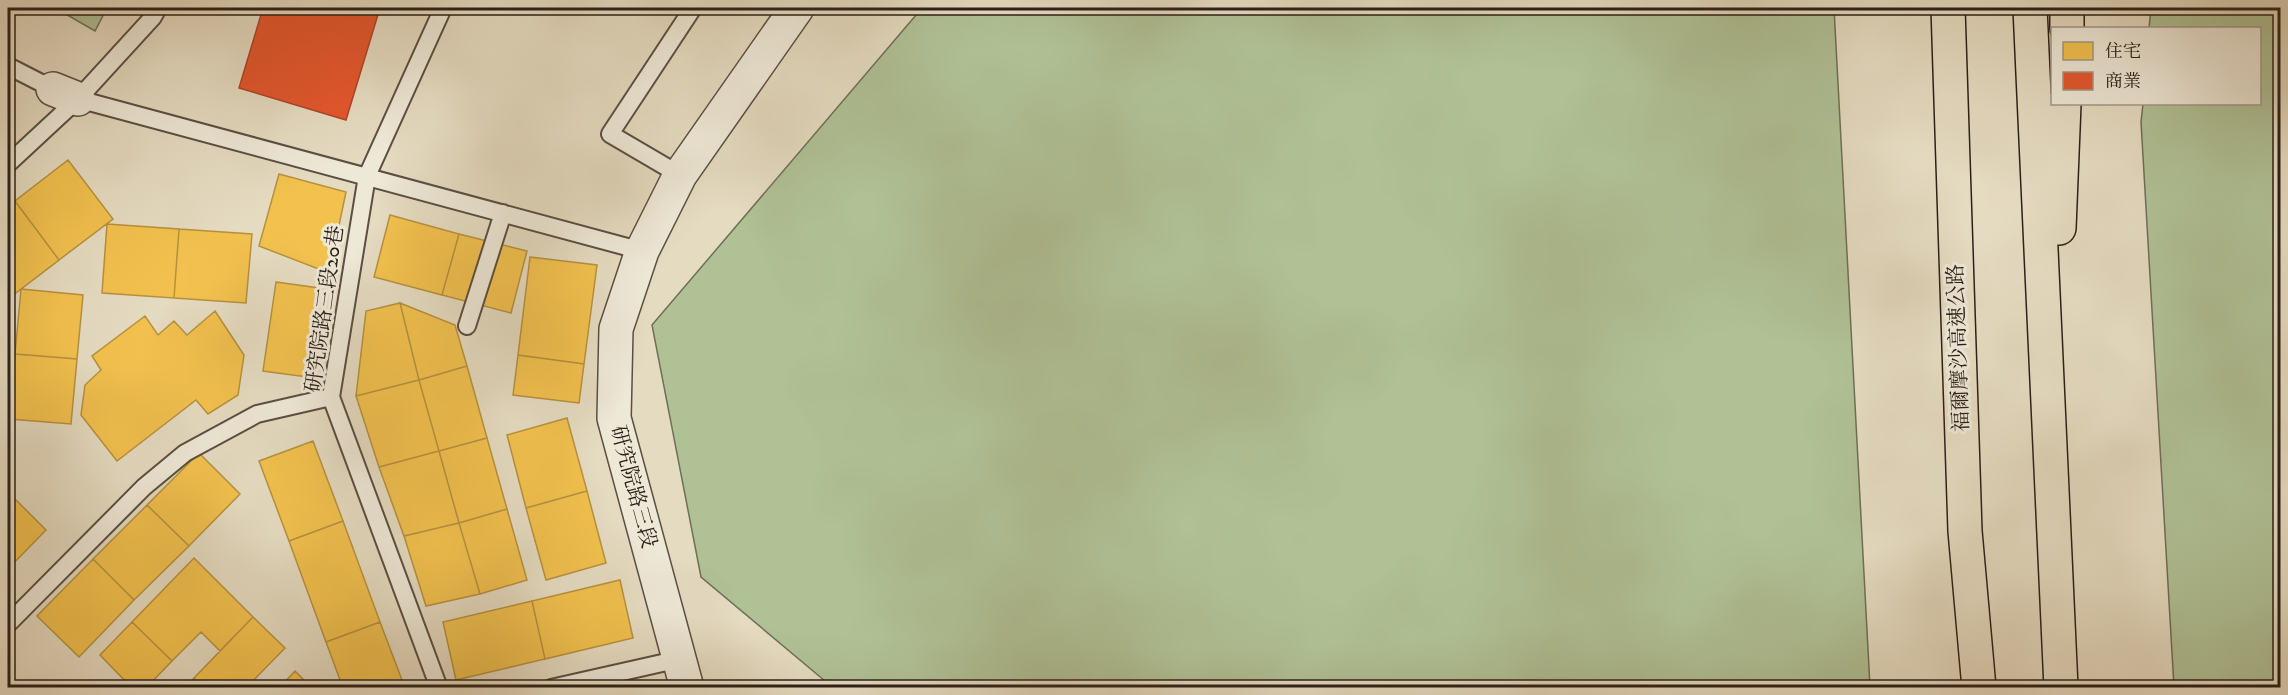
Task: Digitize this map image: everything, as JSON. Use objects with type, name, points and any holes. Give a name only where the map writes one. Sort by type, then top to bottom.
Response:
[{"type":"highway","name":"福爾摩沙高速公路","points":[[1948,8],[1965,531],[1979,687]]},
{"type":"highway","points":[[2030,8],[2061,687]]},
{"type":"highway","points":[[2067,8],[2067,27]]},
{"type":"highway","points":[[2050,469],[2064,105]]},
{"type":"street","name":"研究院路三段","points":[[683,673],[614,418],[616,329],[642,251],[680,175],[797,8]]},
{"type":"lane","points":[[8,164],[66,94],[153,16],[158,8]]},
{"type":"lane","name":"研究院路三段20巷","points":[[439,687],[331,397],[368,176],[443,8]]},
{"type":"lane","points":[[680,175],[610,134],[693,8]]},
{"type":"lane","points":[[8,66],[66,94],[642,251]]},
{"type":"lane","points":[[467,326],[503,213]]},
{"type":"lane","points":[[8,624],[144,487],[185,453],[257,414],[331,397]]},
{"type":"lane","points":[[551,687],[683,673]]},
{"type":"green space","points":[[55,8],[107,8],[95,31]]},
{"type":"green space","points":[[922,8],[1834,8],[1870,687],[825,687],[825,681],[701,577],[652,325]]},
{"type":"green space","points":[[2151,8],[2280,8],[2280,687],[2174,687],[2141,122],[2143,105],[2261,105],[2261,27],[2149,27]]},
{"type":"building: 住宅","points":[[68,160],[113,219],[59,260],[15,201]]},
{"type":"building: 住宅","points":[[279,174],[346,192],[329,273],[259,246]]},
{"type":"building: 住宅","points":[[15,201],[59,260],[8,299],[8,206]]},
{"type":"building: 住宅","points":[[390,215],[459,234],[442,295],[374,277]]},
{"type":"building: 住宅","points":[[107,224],[179,229],[174,298],[102,293]]},
{"type":"building: 住宅","points":[[179,229],[252,234],[246,303],[174,298]]},
{"type":"building: 住宅","points":[[459,234],[527,251],[511,313],[442,295]]},
{"type":"building: 住宅","points":[[530,257],[597,265],[584,364],[518,355]]},
{"type":"building: 住宅","points":[[276,282],[319,288],[307,377],[263,371]]},
{"type":"building: 住宅","points":[[21,289],[83,295],[77,359],[15,354]]},
{"type":"building: 住宅","points":[[400,303],[419,380],[356,396],[366,311]]},
{"type":"building: 住宅","points":[[400,303],[455,325],[467,366],[419,380]]},
{"type":"building: 住宅","points":[[215,311],[244,355],[238,395],[208,414],[196,400],[117,461],[81,415],[85,385],[101,370],[92,356],[145,316],[158,335],[174,321],[187,335]]},
{"type":"building: 住宅","points":[[15,354],[77,359],[71,424],[9,419]]},
{"type":"building: 住宅","points":[[518,355],[584,364],[579,403],[513,395]]},
{"type":"building: 住宅","points":[[467,366],[487,438],[439,451],[419,380]]},
{"type":"building: 住宅","points":[[419,380],[439,451],[379,467],[356,396]]},
{"type":"building: 住宅","points":[[567,418],[587,491],[526,508],[507,435]]},
{"type":"building: 住宅","points":[[487,438],[507,509],[459,523],[439,451]]},
{"type":"building: 住宅","points":[[313,441],[343,521],[289,541],[259,461]]},
{"type":"building: 住宅","points":[[439,451],[459,523],[404,536],[379,467]]},
{"type":"building: 住宅","points":[[199,453],[240,494],[189,546],[147,505]]},
{"type":"building: 住宅","points":[[587,491],[606,563],[546,580],[526,508]]},
{"type":"building: 住宅","points":[[8,492],[46,530],[8,569]]},
{"type":"building: 住宅","points":[[147,505],[189,546],[134,600],[93,559]]},
{"type":"building: 住宅","points":[[507,509],[527,580],[480,594],[459,523]]},
{"type":"building: 住宅","points":[[343,521],[380,622],[326,642],[289,541]]},
{"type":"building: 住宅","points":[[459,523],[480,594],[426,606],[404,536]]},
{"type":"building: 住宅","points":[[194,558],[253,617],[220,651],[201,632],[172,661],[132,622]]},
{"type":"building: 住宅","points":[[93,559],[134,600],[79,657],[37,616]]},
{"type":"building: 住宅","points":[[620,580],[633,638],[545,659],[532,601]]},
{"type":"building: 住宅","points":[[532,601],[545,659],[456,680],[443,622]]},
{"type":"building: 住宅","points":[[253,617],[285,648],[246,688],[204,688],[194,678]]},
{"type":"building: 住宅","points":[[132,622],[172,661],[146,688],[132,688],[100,655]]},
{"type":"building: 住宅","points":[[380,622],[405,688],[343,688],[326,642]]},
{"type":"building: 住宅","points":[[295,671],[312,688],[279,688]]},
{"type":"building: 住宅","points":[[194,678],[204,688],[184,688]]},
{"type":"building: 商業","points":[[263,8],[380,8],[346,120],[239,88]]}]
